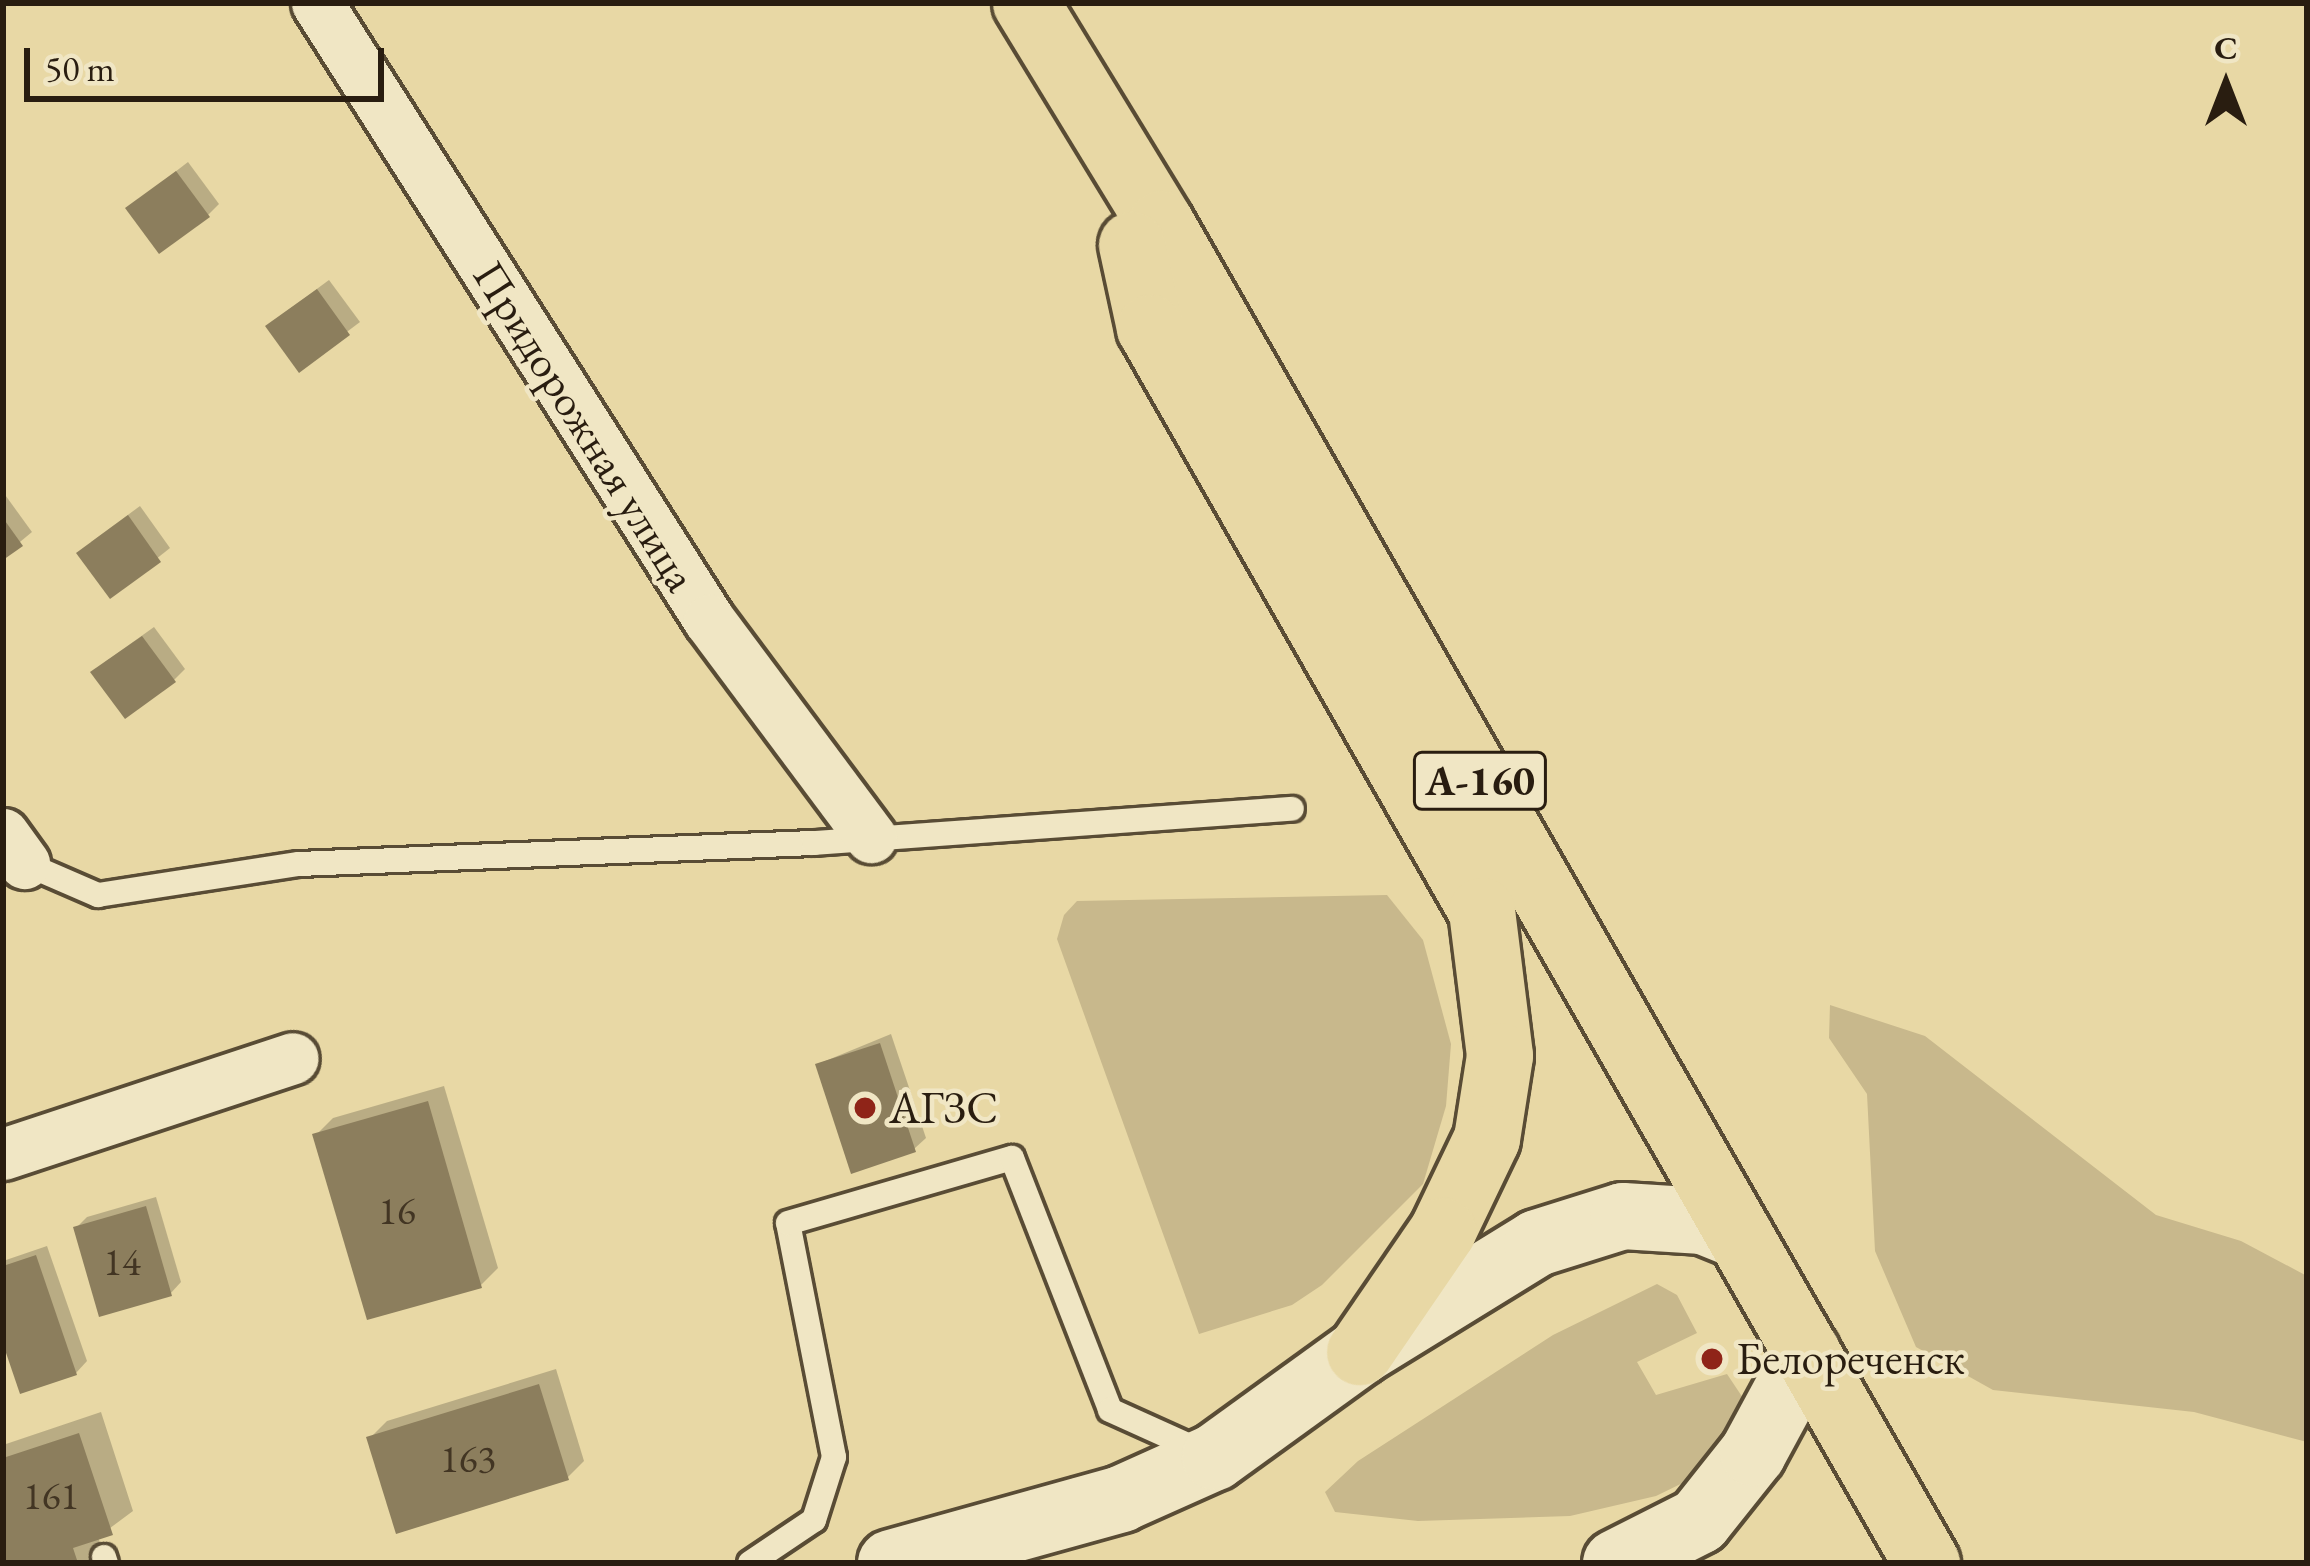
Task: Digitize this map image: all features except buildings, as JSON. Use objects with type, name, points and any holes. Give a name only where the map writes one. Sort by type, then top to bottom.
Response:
[{"type":"highway","name":"А-160","points":[[988,3],[1722,1228]]},
{"type":"highway","name":"А-160","points":[[1026,3],[1161,224],[1800,1368],[1927,1563]]},
{"type":"highway","points":[[1132,245],[1150,328],[1483,910],[1499,1056],[1487,1139],[1443,1231],[1360,1352]]},
{"type":"highway","name":"А-160","points":[[1800,1368],[1882,1563]]},
{"type":"main road","points":[[891,1563],[1121,1499],[1214,1457],[1360,1352],[1537,1243],[1623,1216],[1722,1228]]},
{"type":"main road","points":[[1616,1563],[1699,1521],[1753,1454],[1800,1368]]},
{"type":"street","name":"Придорожная улица","points":[[316,3],[709,620],[871,837]]},
{"type":"street","points":[[3,1154],[293,1058]]},
{"type":"lane","points":[[14,849],[98,895],[299,864],[871,837],[1292,809]]},
{"type":"lane","points":[[751,1563],[814,1520],[834,1456],[788,1223],[1012,1158],[1110,1409],[1214,1457]]},
{"type":"shaded area","points":[[1387,895],[1423,940],[1451,1044],[1446,1106],[1423,1184],[1322,1285],[1292,1305],[1199,1334],[1057,939],[1064,915],[1077,901]]},
{"type":"shaded area","points":[[1830,1005],[1925,1036],[2156,1215],[2241,1241],[2307,1276],[2307,1442],[2194,1412],[1993,1390],[1916,1347],[1875,1251],[1867,1094],[1829,1038]]},
{"type":"shaded area","points":[[1657,1284],[1677,1295],[1697,1333],[1637,1362],[1656,1395],[1727,1374],[1743,1398],[1748,1425],[1697,1476],[1656,1496],[1570,1516],[1418,1521],[1335,1512],[1325,1492],[1358,1461],[1553,1335]]},
{"type":"place","name":"АГЗС","points":[[865,1108]]},
{"type":"place","name":"Белореченск","points":[[1712,1359]]}]
